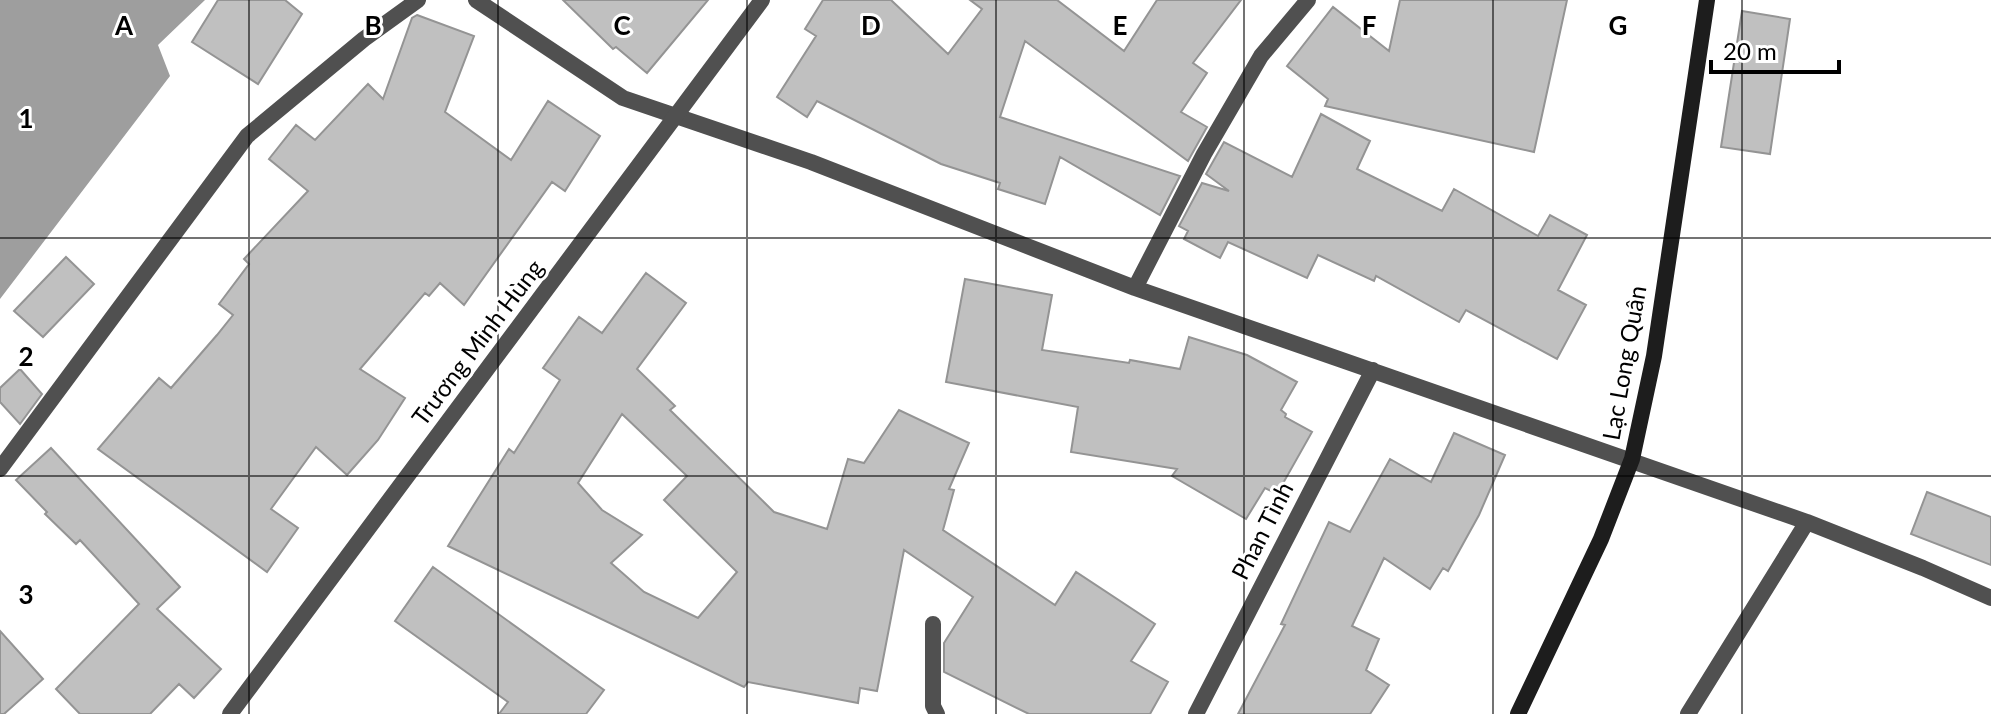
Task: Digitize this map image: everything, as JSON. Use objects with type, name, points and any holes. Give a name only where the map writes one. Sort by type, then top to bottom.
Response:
[{"type":"main road","name":"Lạc Long Quân","points":[[1518,714],[1601,539],[1632,459],[1654,356],[1707,0]]},
{"type":"street","points":[[0,469],[247,136],[364,39],[418,0]]},
{"type":"street","points":[[476,0],[623,98],[811,162],[1135,288],[1807,522],[1991,598]]},
{"type":"street","name":"Trương Minh Hùng","points":[[230,714],[762,0]]},
{"type":"street","points":[[1135,288],[1204,154],[1261,56],[1308,0]]},
{"type":"street","name":"Phan Tình","points":[[1196,714],[1373,370]]},
{"type":"street","points":[[1688,714],[1807,522]]},
{"type":"street","points":[[933,624],[933,706],[937,714]]},
{"type":"shaded area","points":[[0,0],[205,0],[158,45],[170,76],[0,299]]},
{"type":"building","points":[[218,0],[285,0],[302,14],[258,84],[192,42]]},
{"type":"building","points":[[563,0],[708,0],[647,73],[616,47],[613,49]]},
{"type":"building","points":[[823,0],[891,0],[948,54],[982,9],[970,0],[1057,0],[1124,51],[1157,0],[1241,0],[1193,63],[1207,73],[1181,112],[1207,127],[1188,161],[1025,41],[1000,117],[1180,176],[1160,215],[1060,157],[1045,204],[998,189],[1000,183],[941,164],[817,101],[807,117],[777,97],[816,36],[805,29]]},
{"type":"building","points":[[1400,0],[1567,0],[1534,152],[1325,106],[1328,99],[1287,66],[1333,7],[1389,51]]},
{"type":"building","points":[[1742,11],[1790,19],[1770,154],[1721,147]]},
{"type":"building","points":[[417,15],[474,36],[445,112],[511,160],[548,101],[600,136],[565,191],[552,182],[464,305],[440,283],[429,296],[425,293],[360,369],[405,398],[378,440],[347,475],[316,447],[271,509],[298,528],[267,572],[98,449],[159,378],[171,388],[217,335],[233,315],[219,304],[249,264],[244,259],[308,191],[269,159],[296,125],[315,140],[368,84],[383,99],[412,18]]},
{"type":"building","points":[[1321,114],[1370,141],[1357,169],[1442,211],[1454,189],[1538,236],[1550,215],[1587,235],[1558,290],[1586,305],[1557,359],[1466,310],[1459,322],[1376,276],[1374,281],[1318,255],[1307,278],[1228,242],[1220,258],[1184,239],[1188,231],[1179,226],[1202,183],[1229,191],[1206,174],[1224,142],[1292,177]]},
{"type":"building","points":[[66,257],[94,284],[43,337],[14,311]]},
{"type":"building","points":[[646,273],[686,303],[637,369],[675,406],[670,410],[774,512],[827,529],[848,459],[864,463],[899,410],[969,443],[949,489],[954,490],[943,530],[1055,605],[1076,572],[1155,624],[1131,661],[1168,682],[1150,714],[1029,714],[944,672],[944,643],[973,597],[904,550],[877,691],[860,688],[858,703],[748,682],[744,687],[448,546],[509,449],[514,453],[560,380],[543,368],[579,317],[602,333]],"holes":[[[622,414],[687,476],[664,500],[737,572],[698,618],[644,592],[611,563],[642,535],[602,510],[578,483]]]},
{"type":"building","points":[[965,279],[1052,295],[1042,350],[1180,369],[1189,337],[1247,355],[1297,382],[1281,410],[1285,417],[1312,432],[1277,494],[1265,488],[1246,519],[1172,476],[1177,469],[1071,452],[1078,407],[946,382]]},
{"type":"building","points":[[20,369],[42,394],[20,424],[0,402],[0,388]]},
{"type":"building","points":[[1454,433],[1505,455],[1479,515],[1448,571],[1443,568],[1430,589],[1384,558],[1352,626],[1379,639],[1366,670],[1389,685],[1370,714],[1238,714],[1285,625],[1281,624],[1329,522],[1350,532],[1390,459],[1431,482]]},
{"type":"building","points":[[51,448],[180,587],[157,609],[221,669],[194,698],[179,684],[150,714],[80,714],[56,689],[139,604],[80,540],[76,544],[45,514],[47,512],[16,480]]},
{"type":"building","points":[[1927,492],[1991,517],[1991,565],[1911,534]]},
{"type":"building","points":[[433,567],[604,690],[586,714],[499,714],[508,702],[395,621]]},
{"type":"building","points":[[0,631],[43,679],[4,714],[0,714]]}]
